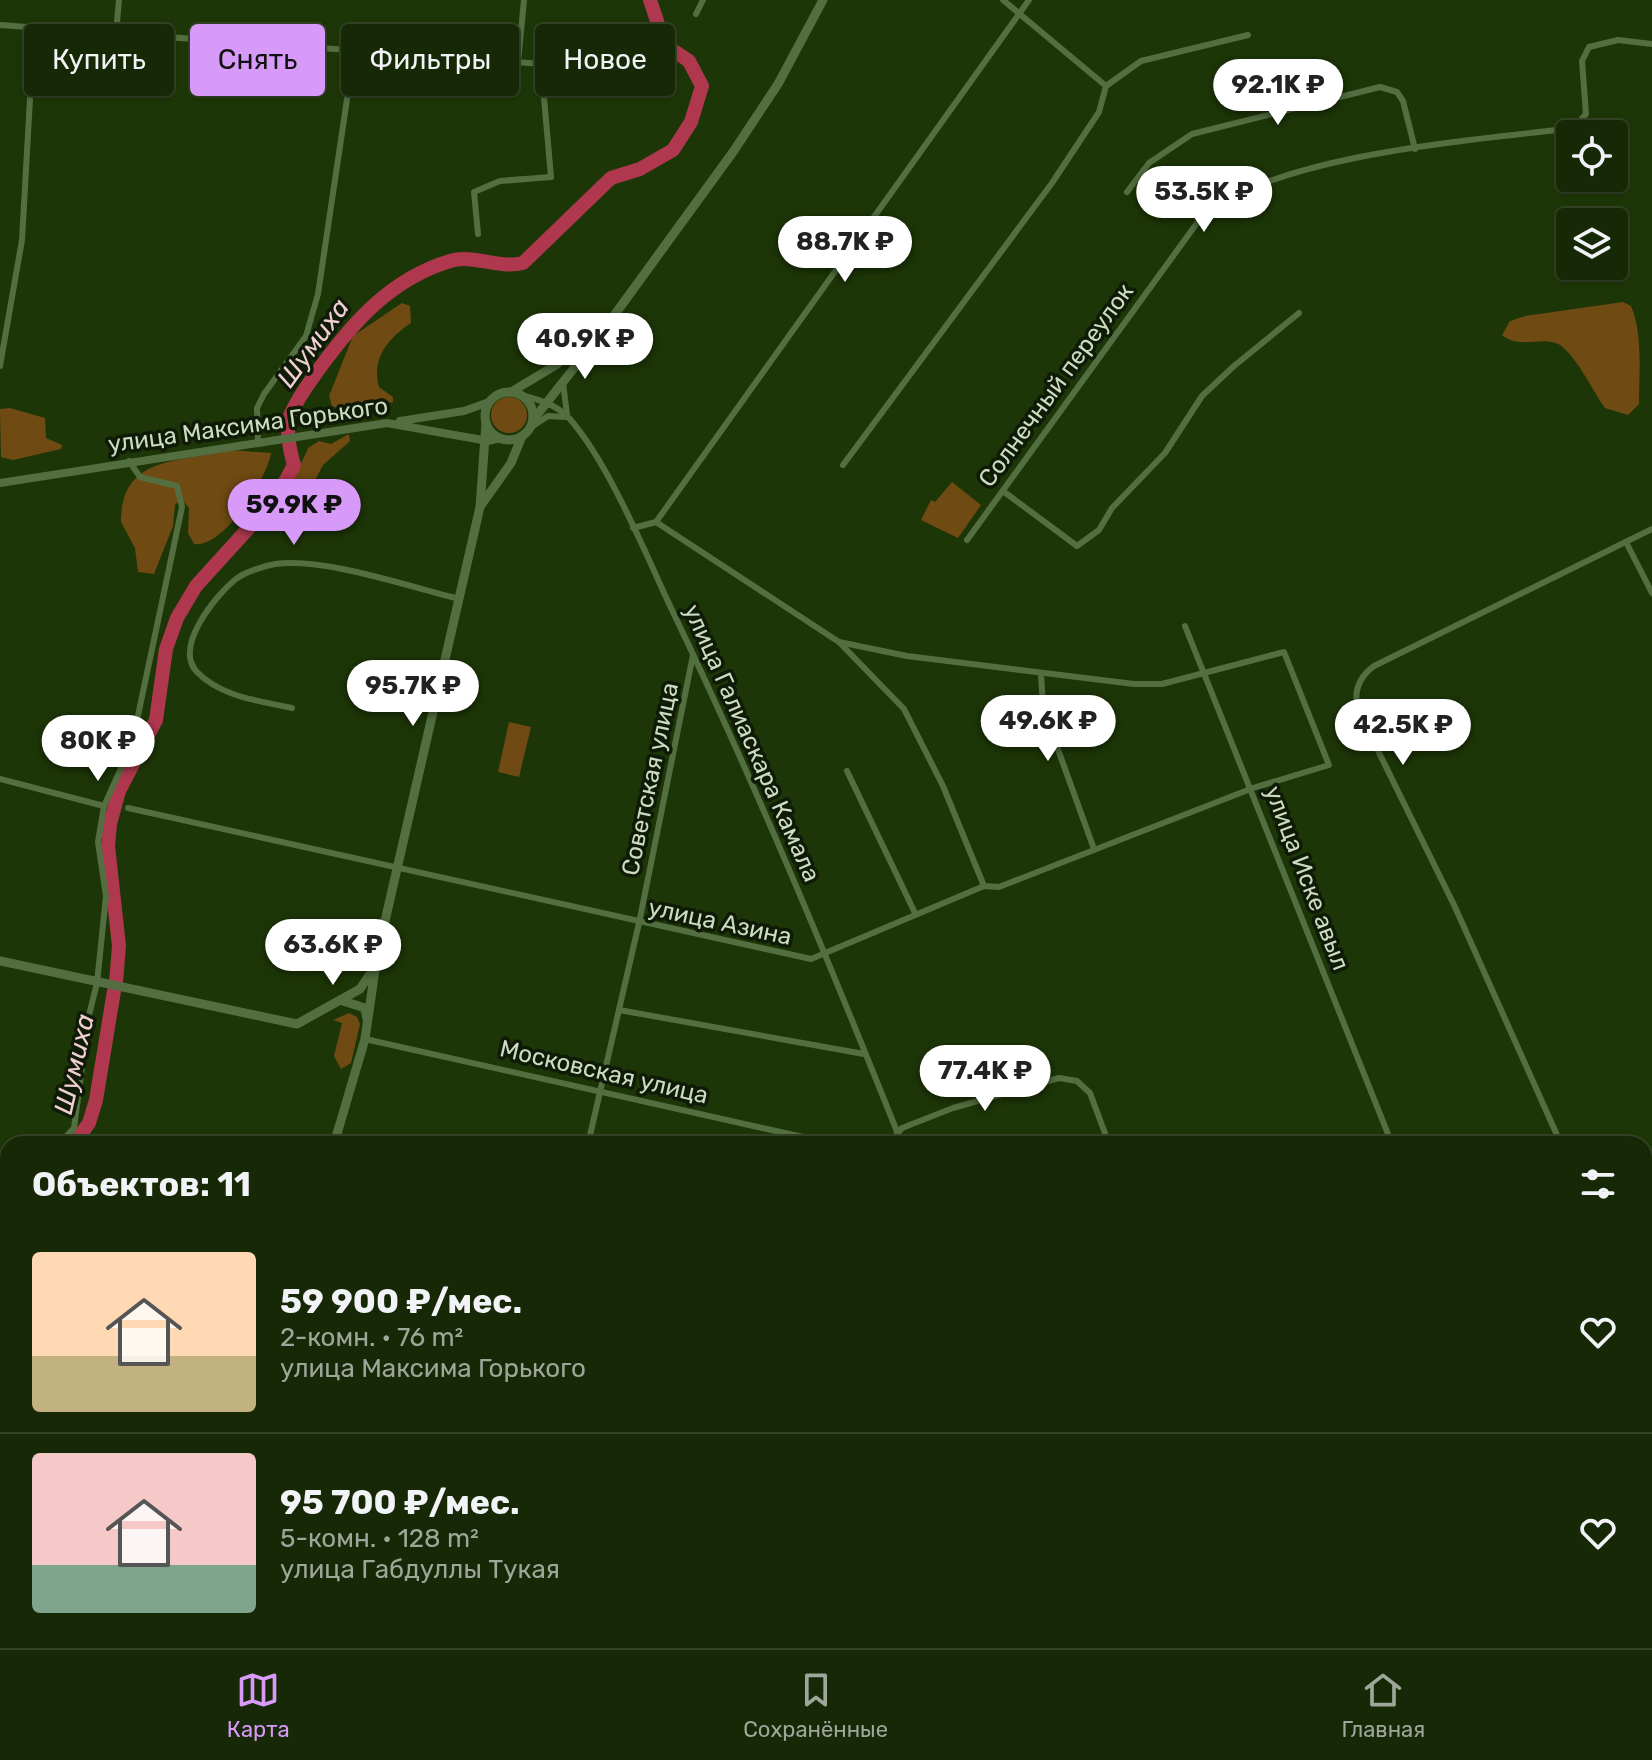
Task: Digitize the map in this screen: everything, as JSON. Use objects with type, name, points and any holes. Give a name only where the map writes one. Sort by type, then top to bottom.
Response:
[{"type":"main road","points":[[480,507],[511,463],[522,436],[733,152],[778,84],[823,0]]},
{"type":"main road","points":[[336,1136],[365,1039],[377,956],[480,507],[489,402],[556,365],[608,321]]},
{"type":"main road","points":[[510,392],[521,395],[531,406],[532,424]]},
{"type":"main road","points":[[486,423],[500,438]]},
{"type":"main road","name":"улица Максима Горького","points":[[500,438],[522,436]]},
{"type":"main road","points":[[0,961],[297,1024],[360,989],[377,956]]},
{"type":"main road","points":[[343,1001],[365,1008],[368,1022]]},
{"type":"street","points":[[117,24],[119,0]]},
{"type":"street","points":[[519,52],[524,0]]},
{"type":"street","points":[[696,14],[703,0]]},
{"type":"street","points":[[1003,0],[1106,86]]},
{"type":"street","points":[[633,528],[656,522],[1029,0]]},
{"type":"street","points":[[0,25],[24,27]]},
{"type":"street","points":[[843,465],[1052,183],[1099,112],[1106,86],[1141,61],[1248,35]]},
{"type":"street","points":[[174,37],[341,49]]},
{"type":"street","name":"Солнечный переулок","points":[[967,540],[1205,212],[1241,191],[1291,175],[1415,149],[1574,128],[1586,114],[1582,61],[1589,47],[1618,40],[1652,44]]},
{"type":"street","points":[[1127,192],[1149,163],[1192,134],[1380,87],[1397,92],[1403,101],[1415,149]]},
{"type":"street","points":[[0,366],[22,240],[30,96]]},
{"type":"street","points":[[258,441],[257,408],[306,336],[318,294],[347,96]]},
{"type":"street","points":[[478,234],[474,192],[500,181],[551,177],[544,96]]},
{"type":"street","points":[[1003,491],[1077,546],[1088,541],[1112,508],[1165,453],[1202,396],[1299,313]]},
{"type":"street","points":[[532,424],[548,416],[569,418],[563,399],[564,380]]},
{"type":"street","name":"улица Галиаскара Камала","points":[[521,395],[549,402],[569,418],[591,449],[633,528],[738,747],[827,954],[898,1135]]},
{"type":"street","points":[[394,422],[464,411],[489,402]]},
{"type":"street","name":"улица Максима Горького","points":[[0,483],[394,422],[488,441],[500,438]]},
{"type":"street","points":[[66,1136],[74,1128],[89,1015],[97,983],[106,896],[98,842],[104,806],[132,744],[182,507],[177,486],[140,477],[129,461]]},
{"type":"street","points":[[656,522],[839,642],[904,709],[943,786],[984,886]]},
{"type":"street","points":[[1557,1136],[1455,907],[1358,710],[1356,693],[1360,679],[1374,666],[1652,529]]},
{"type":"street","points":[[1626,542],[1652,593]]},
{"type":"street","points":[[292,708],[237,696],[195,671],[190,656],[195,628],[212,602],[238,577],[272,564],[303,561],[460,599]]},
{"type":"street","name":"улица Иске авыл","points":[[1185,626],[1253,788],[1389,1136]]},
{"type":"street","points":[[839,642],[907,656],[1112,683],[1162,684],[1205,673]]},
{"type":"street","name":"улица Азина","points":[[128,808],[811,959],[984,886],[999,887],[1253,788],[1329,765],[1284,652],[1205,673]]},
{"type":"street","name":"Советская улица","points":[[590,1136],[639,923],[693,655]]},
{"type":"street","points":[[1041,674],[1043,708],[1094,849]]},
{"type":"street","points":[[847,771],[915,913]]},
{"type":"street","points":[[0,779],[104,806]]},
{"type":"street","points":[[619,1010],[864,1054]]},
{"type":"street","name":"Московская улица","points":[[365,1039],[798,1136]]},
{"type":"street","points":[[898,1135],[902,1128],[953,1108],[1059,1078],[1077,1081],[1085,1086],[1106,1136]]},
{"type":"shaded area","points":[[1623,302],[1631,306],[1635,317],[1640,354],[1639,404],[1628,415],[1605,408],[1563,347],[1549,342],[1515,341],[1502,335],[1510,321],[1525,316]]},
{"type":"shaded area","points":[[402,303],[410,306],[411,323],[384,349],[377,376],[379,387],[393,397],[393,402],[347,412],[332,406],[329,396],[353,336]]},
{"type":"shaded area","points":[[509,397],[522,402],[527,415],[522,428],[509,433],[496,428],[491,415],[496,402]]},
{"type":"shaded area","points":[[10,408],[45,418],[46,438],[62,445],[61,449],[13,460],[1,457],[0,409]]},
{"type":"shaded area","points":[[349,434],[350,441],[323,465],[302,505],[284,509],[289,487],[308,448],[319,441],[331,444]]},
{"type":"shaded area","points":[[230,450],[271,453],[253,495],[242,510],[218,536],[205,543],[194,544],[188,533],[189,508],[181,499],[175,505],[173,526],[154,574],[138,572],[135,548],[121,522],[124,500],[131,484],[157,465]]},
{"type":"shaded area","points":[[952,482],[981,505],[958,538],[921,520],[931,500],[935,502]]},
{"type":"shaded area","points":[[509,722],[531,727],[519,777],[498,772]]},
{"type":"shaded area","points":[[349,1013],[357,1017],[360,1024],[351,1063],[341,1069],[334,1056],[342,1023],[333,1020]]},
{"type":"waterway","name":"Шумиха","points":[[116,982],[119,946],[108,846],[110,824],[119,791],[156,720],[166,649],[177,618],[196,586],[276,498],[294,465],[288,428],[290,416],[307,386],[360,318],[392,290],[450,261],[468,259],[523,263],[611,178],[640,169],[673,150],[691,122],[702,86],[689,61],[665,45],[650,0]]},
{"type":"waterway","name":"Шумиха","points":[[80,1136],[89,1123],[96,1100],[114,991]]}]
